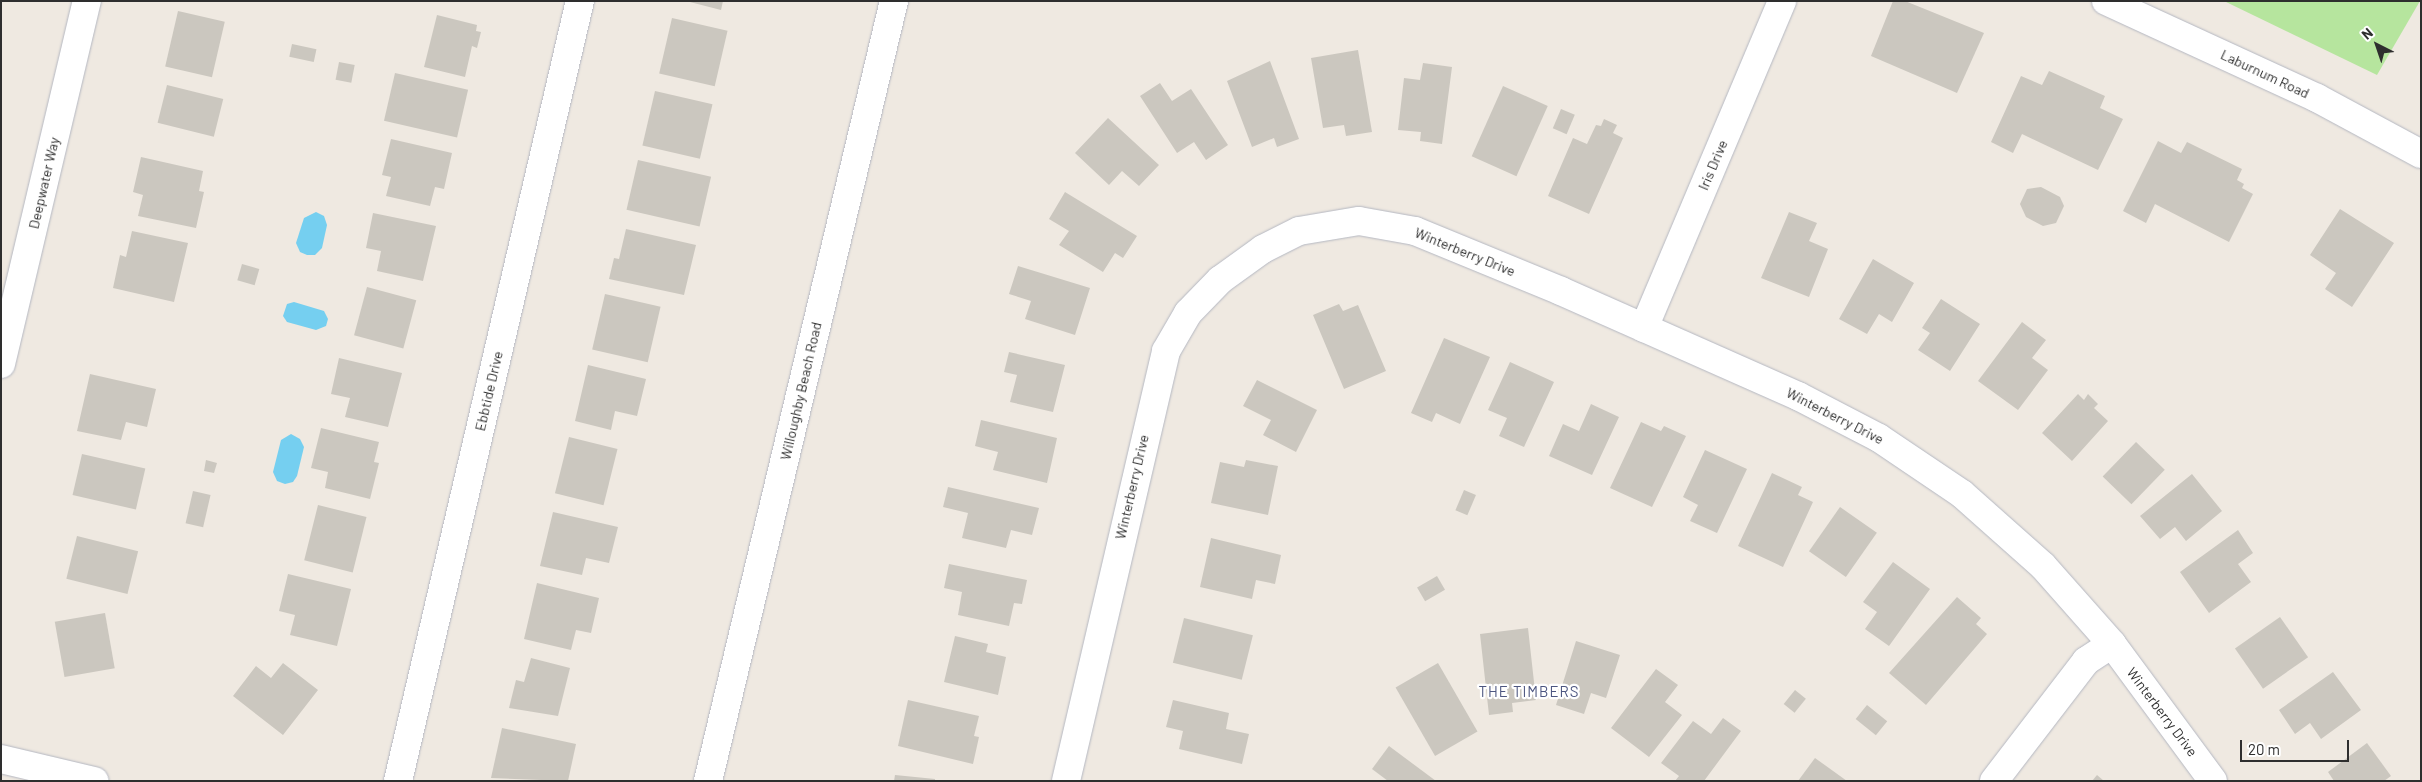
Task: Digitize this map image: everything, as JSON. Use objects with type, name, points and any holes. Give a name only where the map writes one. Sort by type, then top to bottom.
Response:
[{"type":"street","name":"Deepwater Way","points":[[1,364],[12,269],[87,1]]},
{"type":"street","name":"Ebbtide Drive","points":[[398,781],[580,1]]},
{"type":"street","name":"Willoughby Beach Road","points":[[708,781],[894,1]]},
{"type":"street","name":"Iris Drive","points":[[1644,328],[1782,1]]},
{"type":"street","name":"Laburnum Road","points":[[2106,1],[2317,98],[2421,154]]},
{"type":"street","name":"Winterberry Drive","points":[[1066,781],[1166,351],[1188,313],[1220,280],[1263,249],[1299,230],[1359,221],[1415,231],[1644,328],[1798,396],[1871,434],[1962,494],[2043,566],[2112,644],[2213,781]]},
{"type":"street","points":[[1994,781],[2086,661],[2112,644]]},
{"type":"street","points":[[1,759],[94,781]]},
{"type":"green space","points":[[2224,1],[2420,1],[2377,75]]},
{"type":"water","points":[[316,212],[324,216],[327,225],[322,248],[315,255],[307,255],[300,252],[296,243],[304,218]]},
{"type":"water","points":[[294,302],[324,311],[328,319],[326,326],[316,330],[287,322],[283,316],[287,304]]},
{"type":"water","points":[[291,434],[300,439],[304,447],[297,476],[293,482],[285,484],[277,481],[273,472],[281,440]]},
{"type":"building","points":[[686,1],[723,1],[721,10]]},
{"type":"building","points":[[1893,1],[1905,1],[1984,33],[1957,93],[1871,56]]},
{"type":"building","points":[[178,11],[225,22],[212,77],[165,67]]},
{"type":"building","points":[[437,15],[477,25],[476,31],[481,32],[477,48],[472,46],[465,77],[424,67]]},
{"type":"building","points":[[672,18],[728,31],[715,86],[659,74]]},
{"type":"building","points":[[292,44],[316,49],[314,62],[289,57]]},
{"type":"building","points":[[1358,50],[1372,132],[1346,136],[1344,125],[1323,128],[1311,58]]},
{"type":"building","points":[[1270,61],[1299,139],[1277,147],[1274,138],[1252,147],[1227,81]]},
{"type":"building","points":[[339,62],[355,65],[351,83],[336,80]]},
{"type":"building","points":[[1423,63],[1452,67],[1442,144],[1420,141],[1421,132],[1398,130],[1404,78],[1420,80]]},
{"type":"building","points":[[2049,71],[2105,96],[2100,108],[2123,119],[2098,170],[2022,134],[2013,153],[1991,142],[2021,76],[2042,85]]},
{"type":"building","points":[[395,73],[468,90],[457,138],[384,121]]},
{"type":"building","points":[[1160,83],[1172,101],[1191,89],[1228,145],[1206,160],[1194,142],[1177,153],[1140,96]]},
{"type":"building","points":[[167,85],[223,99],[214,137],[158,123]]},
{"type":"building","points":[[1503,86],[1548,106],[1516,176],[1472,156]]},
{"type":"building","points":[[655,91],[712,104],[700,159],[642,146]]},
{"type":"building","points":[[1561,109],[1575,115],[1567,134],[1553,128]]},
{"type":"building","points":[[1108,118],[1159,165],[1139,186],[1122,171],[1109,185],[1075,153]]},
{"type":"building","points":[[1604,119],[1617,125],[1613,133],[1623,138],[1589,214],[1548,196],[1573,138],[1587,144],[1596,125],[1601,126]]},
{"type":"building","points":[[391,139],[452,153],[444,189],[435,187],[430,206],[386,196],[391,177],[382,175]]},
{"type":"building","points":[[2158,141],[2181,153],[2187,142],[2242,169],[2237,180],[2244,184],[2242,188],[2253,194],[2229,242],[2155,204],[2146,223],[2123,211]]},
{"type":"building","points":[[141,157],[203,171],[199,191],[204,192],[196,228],[138,216],[143,195],[133,192]]},
{"type":"building","points":[[638,160],[711,177],[700,227],[627,210]]},
{"type":"building","points":[[2041,187],[2060,197],[2064,206],[2056,223],[2043,226],[2026,217],[2020,204],[2027,189]]},
{"type":"building","points":[[1065,192],[1137,236],[1123,258],[1115,253],[1103,272],[1059,245],[1069,231],[1049,219]]},
{"type":"building","points":[[2340,209],[2394,243],[2352,307],[2325,289],[2336,273],[2310,255]]},
{"type":"building","points":[[1789,212],[1817,223],[1809,241],[1828,249],[1809,297],[1761,278]]},
{"type":"building","points":[[373,213],[436,226],[423,281],[377,271],[381,251],[366,248]]},
{"type":"building","points":[[626,229],[696,245],[684,295],[609,279],[614,258],[619,259]]},
{"type":"building","points":[[132,231],[188,243],[174,302],[113,288],[120,255],[126,257]]},
{"type":"building","points":[[1873,259],[1914,283],[1892,322],[1879,314],[1867,334],[1839,319]]},
{"type":"building","points":[[242,264],[259,269],[255,285],[237,280]]},
{"type":"building","points":[[1018,266],[1090,288],[1075,335],[1025,319],[1031,301],[1009,294]]},
{"type":"building","points":[[367,287],[416,300],[403,348],[354,335]]},
{"type":"building","points":[[605,294],[661,307],[648,362],[592,350]]},
{"type":"building","points":[[1941,299],[1980,324],[1950,371],[1918,350],[1930,333],[1922,328]]},
{"type":"building","points":[[1339,304],[1343,311],[1358,305],[1386,371],[1344,389],[1313,315]]},
{"type":"building","points":[[2022,322],[2046,340],[2032,358],[2048,370],[2018,410],[1978,381]]},
{"type":"building","points":[[1444,338],[1490,357],[1460,424],[1436,413],[1432,422],[1411,413]]},
{"type":"building","points":[[1009,352],[1065,365],[1053,412],[1010,402],[1017,375],[1004,372]]},
{"type":"building","points":[[339,358],[402,373],[388,427],[345,417],[350,398],[331,394]]},
{"type":"building","points":[[1510,362],[1554,382],[1524,447],[1499,436],[1507,418],[1488,410]]},
{"type":"building","points":[[588,365],[646,379],[637,416],[615,411],[611,430],[575,421]]},
{"type":"building","points":[[90,374],[156,389],[147,427],[126,422],[121,440],[77,431]]},
{"type":"building","points":[[1257,380],[1317,410],[1296,452],[1263,435],[1271,420],[1243,406]]},
{"type":"building","points":[[2078,394],[2084,400],[2088,394],[2098,404],[2094,408],[2108,421],[2072,461],[2042,433]]},
{"type":"building","points":[[1591,404],[1619,417],[1592,475],[1549,456],[1563,424],[1579,431]]},
{"type":"building","points":[[981,420],[1057,438],[1047,483],[993,470],[998,452],[975,446]]},
{"type":"building","points":[[1641,422],[1661,431],[1664,426],[1686,436],[1652,507],[1610,488]]},
{"type":"building","points":[[321,428],[379,442],[374,462],[379,463],[370,499],[325,488],[328,472],[311,468]]},
{"type":"building","points":[[569,437],[618,449],[603,505],[555,493]]},
{"type":"building","points":[[2136,442],[2165,470],[2131,504],[2103,477]]},
{"type":"building","points":[[1705,450],[1747,469],[1717,533],[1690,521],[1698,505],[1683,497]]},
{"type":"building","points":[[82,454],[145,469],[136,510],[73,495]]},
{"type":"building","points":[[206,460],[217,463],[214,473],[204,471]]},
{"type":"building","points":[[1246,460],[1278,466],[1268,515],[1211,503],[1220,462],[1244,467]]},
{"type":"building","points":[[1772,473],[1802,487],[1798,495],[1813,502],[1783,567],[1738,546]]},
{"type":"building","points":[[2192,474],[2222,511],[2186,541],[2175,527],[2160,539],[2140,516]]},
{"type":"building","points":[[948,487],[1039,508],[1032,535],[1011,530],[1006,548],[962,538],[968,513],[943,507]]},
{"type":"building","points":[[1464,490],[1476,495],[1467,515],[1455,510]]},
{"type":"building","points":[[193,491],[211,495],[203,527],[186,523]]},
{"type":"building","points":[[318,505],[367,517],[353,572],[304,560]]},
{"type":"building","points":[[1840,507],[1877,533],[1846,577],[1809,551]]},
{"type":"building","points":[[553,512],[618,527],[609,563],[586,558],[582,575],[540,566]]},
{"type":"building","points":[[2238,530],[2253,553],[2238,564],[2251,582],[2209,613],[2180,572]]},
{"type":"building","points":[[77,536],[138,551],[127,594],[66,579]]},
{"type":"building","points":[[1211,538],[1281,555],[1275,584],[1256,580],[1252,599],[1200,587]]},
{"type":"building","points":[[1893,562],[1930,589],[1889,646],[1865,629],[1877,612],[1863,602]]},
{"type":"building","points":[[949,564],[1027,580],[1022,604],[1014,603],[1009,626],[958,615],[962,592],[944,588]]},
{"type":"building","points":[[288,574],[351,589],[337,646],[290,635],[295,615],[279,611]]},
{"type":"building","points":[[1437,576],[1445,590],[1425,601],[1417,588]]},
{"type":"building","points":[[537,583],[599,598],[591,633],[576,630],[571,650],[524,639]]},
{"type":"building","points":[[1957,597],[1981,618],[1976,624],[1987,634],[1926,705],[1889,673]]},
{"type":"building","points":[[105,613],[115,668],[64,677],[55,622]]},
{"type":"building","points":[[2280,617],[2308,657],[2263,689],[2235,649]]},
{"type":"building","points":[[1184,618],[1253,635],[1242,680],[1173,663]]},
{"type":"building","points":[[1528,628],[1536,700],[1512,703],[1513,712],[1489,715],[1480,634]]},
{"type":"building","points":[[955,636],[988,644],[986,652],[1006,657],[998,695],[944,682]]},
{"type":"building","points":[[1576,641],[1620,655],[1606,698],[1591,693],[1584,714],[1556,705]]},
{"type":"building","points":[[531,658],[570,668],[558,716],[509,708],[516,680],[524,682]]},
{"type":"building","points":[[283,663],[318,690],[283,735],[233,696],[256,666],[271,678]]},
{"type":"building","points":[[1438,663],[1478,731],[1435,756],[1396,688]]},
{"type":"building","points":[[1656,669],[1678,685],[1665,702],[1682,715],[1649,757],[1611,728]]},
{"type":"building","points":[[2333,672],[2361,710],[2321,739],[2310,723],[2295,734],[2279,710]]},
{"type":"building","points":[[1795,690],[1806,699],[1795,713],[1784,704]]},
{"type":"building","points":[[908,700],[979,716],[974,736],[979,737],[973,764],[898,746]]},
{"type":"building","points":[[1173,700],[1229,713],[1226,729],[1249,734],[1242,764],[1179,749],[1183,731],[1166,727]]},
{"type":"building","points":[[1867,705],[1887,721],[1876,735],[1856,719]]},
{"type":"building","points":[[1723,718],[1741,731],[1704,781],[1675,781],[1679,776],[1661,763],[1693,721],[1711,734]]},
{"type":"building","points":[[502,728],[576,744],[568,781],[491,778]]},
{"type":"building","points":[[2367,743],[2391,776],[2384,781],[2334,781],[2328,772]]},
{"type":"building","points":[[1389,746],[1436,781],[1388,781],[1372,769]]},
{"type":"building","points":[[1815,758],[1847,781],[1798,781]]},
{"type":"building","points":[[895,775],[935,779],[935,781],[894,781]]},
{"type":"building","points":[[2097,775],[2104,781],[2092,781]]},
{"type":"district","name":"THE TIMBERS","points":[[1529,692]]}]
